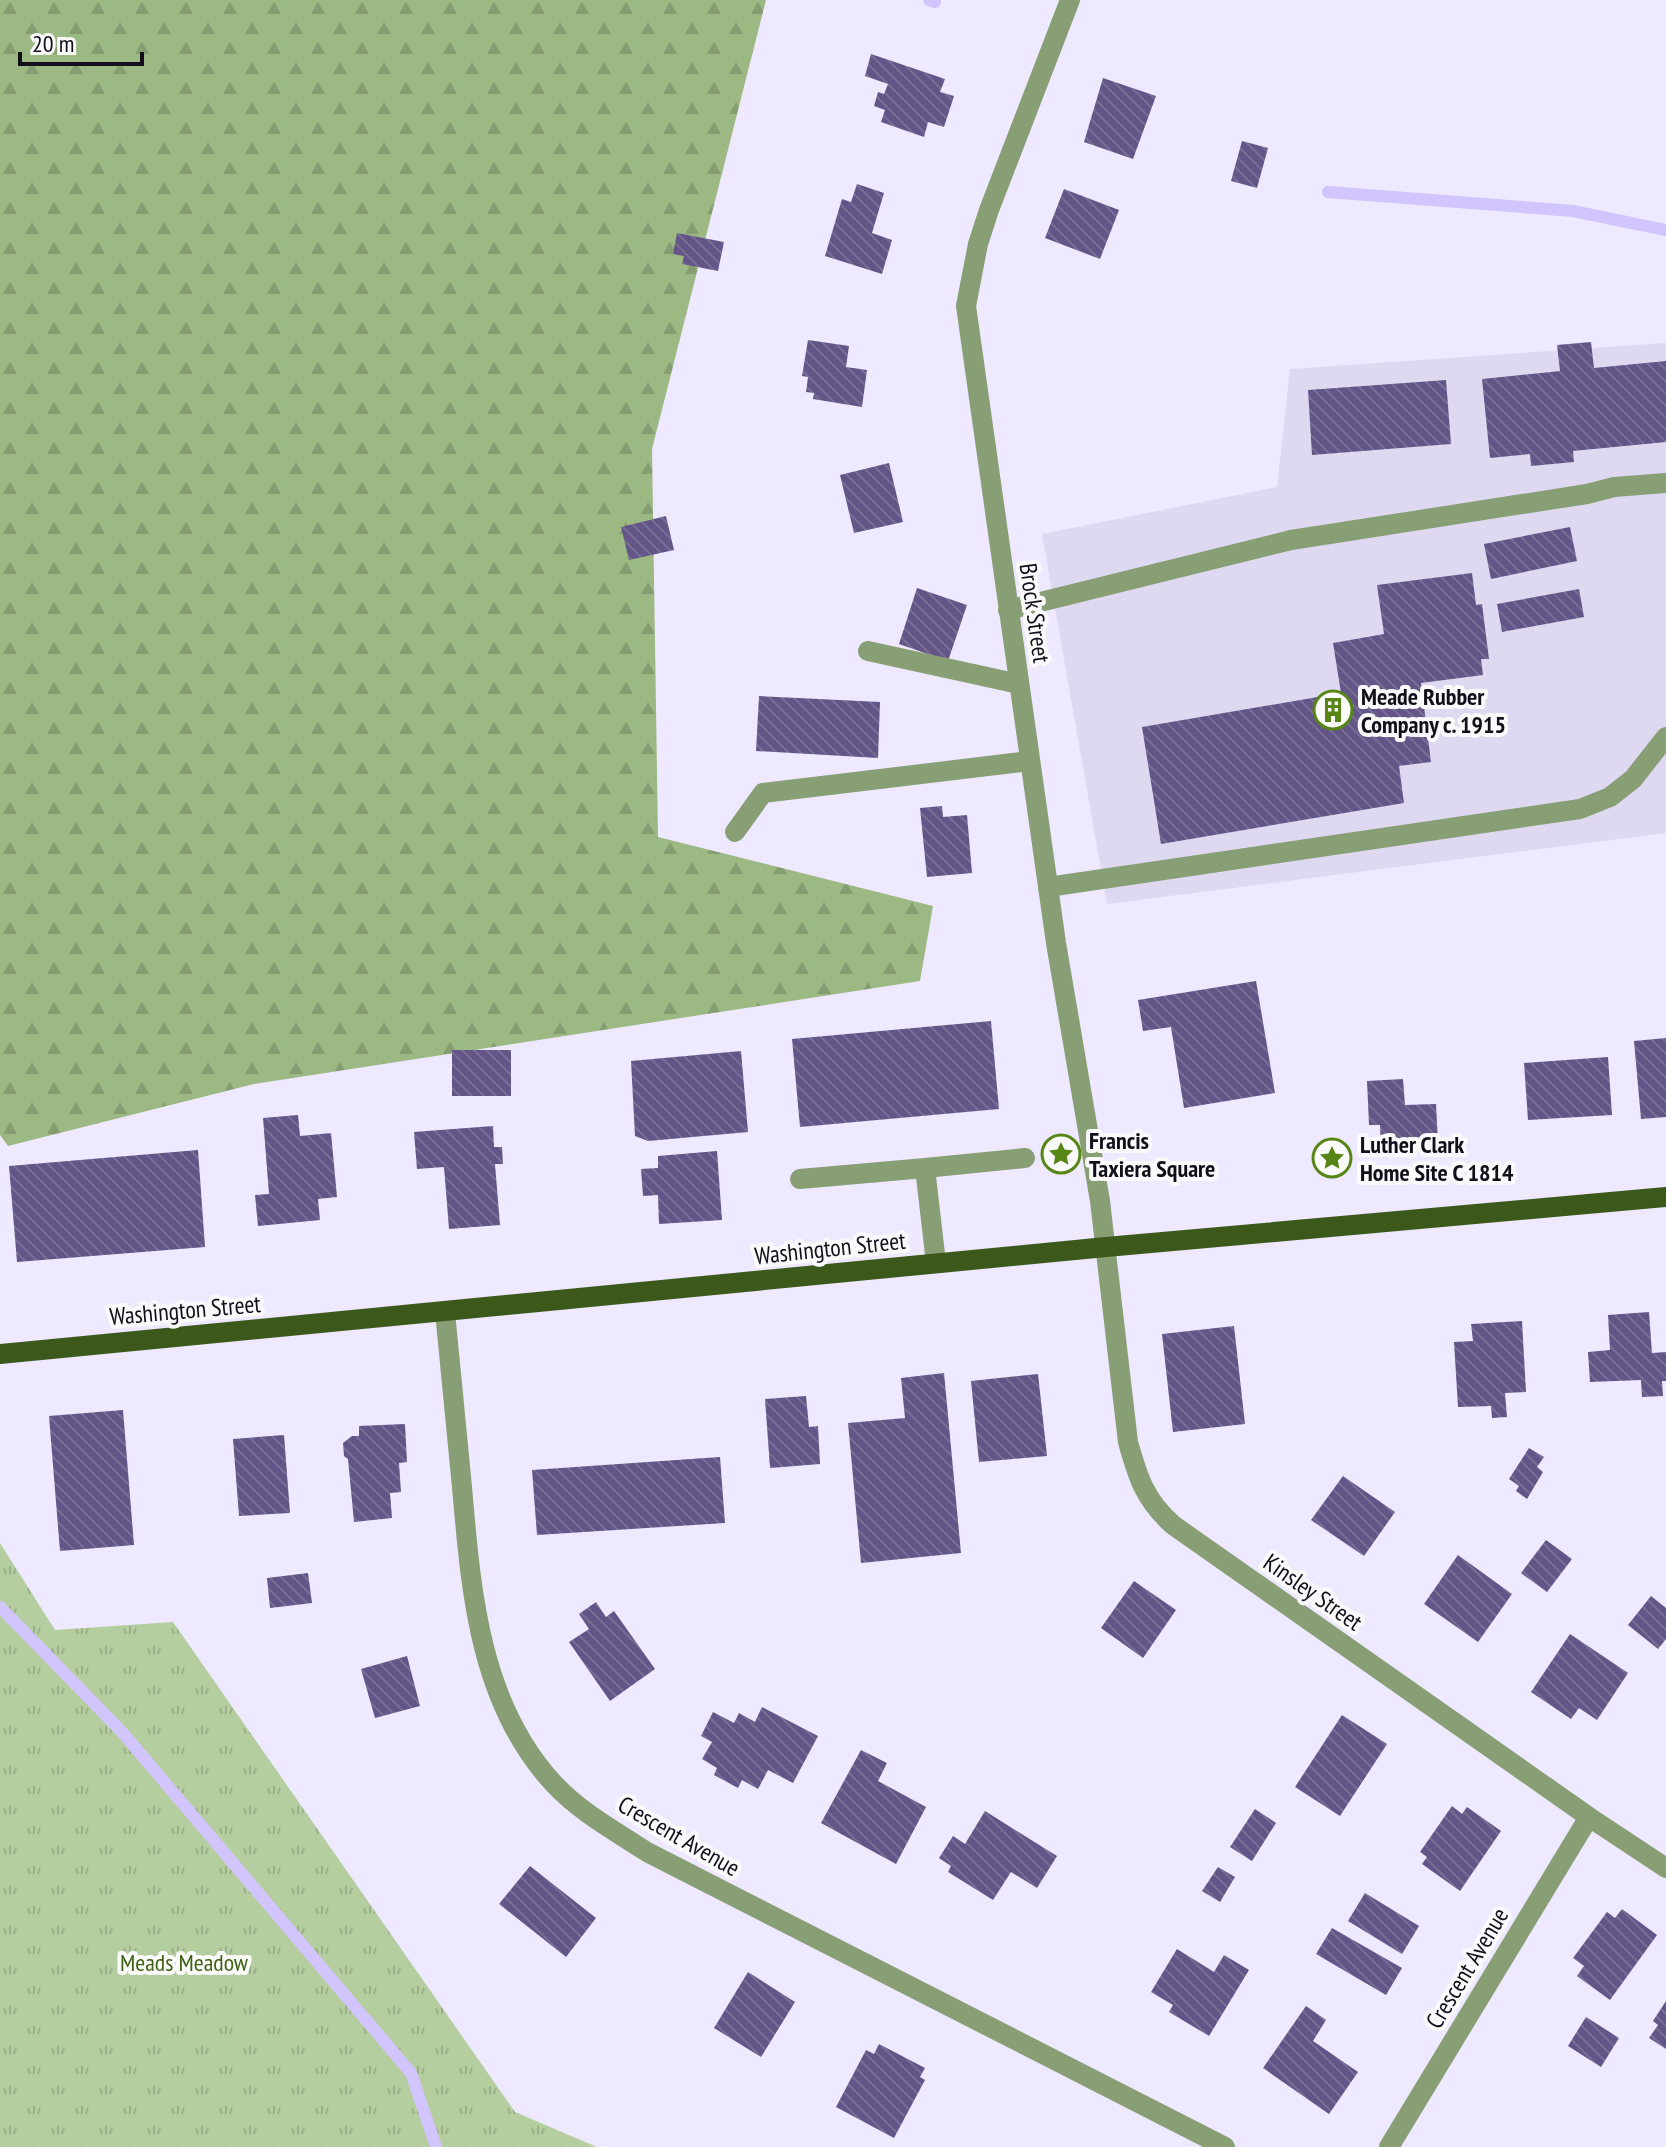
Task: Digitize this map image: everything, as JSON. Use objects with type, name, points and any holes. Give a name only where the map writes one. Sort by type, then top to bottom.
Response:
[{"type":"main road","name":"Washington Street","points":[[0,1354],[936,1263],[1666,1197]]},
{"type":"street","name":"Brock Street","points":[[1070,0],[989,210],[978,244],[966,306],[1048,887],[1106,1247]]},
{"type":"street","points":[[1008,610],[1291,540],[1614,487],[1666,483]]},
{"type":"street","points":[[868,651],[1019,684]]},
{"type":"street","points":[[1048,887],[1580,809],[1610,797],[1633,779],[1666,737]]},
{"type":"street","points":[[735,832],[763,793],[1030,761]]},
{"type":"street","points":[[800,1179],[1025,1158]]},
{"type":"street","points":[[925,1168],[936,1263]]},
{"type":"street","name":"Kinsley Street","points":[[1106,1247],[1128,1442],[1143,1490],[1155,1509],[1215,1555],[1666,1868]]},
{"type":"street","name":"Crescent Avenue","points":[[445,1312],[470,1578],[480,1636],[509,1718],[536,1762],[553,1782],[572,1802],[647,1852],[1225,2147]]},
{"type":"street","name":"Crescent Avenue","points":[[1389,2147],[1589,1817]]},
{"type":"shaded area","points":[[1666,343],[1666,833],[1107,904],[1042,534],[1277,487],[1290,369]]},
{"type":"green space","points":[[0,0],[766,0],[652,449],[658,837],[933,906],[920,981],[254,1084],[8,1146],[0,1135]]},
{"type":"green space","name":"Meads Meadow","points":[[0,1543],[55,1630],[173,1622],[515,2112],[597,2147],[0,2147]]},
{"type":"building","points":[[871,54],[945,79],[940,92],[954,96],[944,127],[928,122],[924,137],[881,122],[885,110],[874,106],[878,92],[884,94],[888,84],[865,76]]},
{"type":"building","points":[[1103,78],[1156,96],[1133,159],[1084,142]]},
{"type":"building","points":[[1242,141],[1268,148],[1257,188],[1231,181]]},
{"type":"building","points":[[857,184],[884,193],[872,233],[892,240],[882,274],[825,256],[842,199],[851,202]]},
{"type":"building","points":[[1064,189],[1119,210],[1100,259],[1045,238]]},
{"type":"building","points":[[677,233],[724,242],[718,271],[682,264],[684,256],[673,254]]},
{"type":"building","points":[[808,340],[849,346],[846,367],[867,370],[862,407],[813,399],[814,393],[806,392],[808,377],[802,376]]},
{"type":"building","points":[[1591,342],[1594,368],[1666,361],[1666,442],[1573,451],[1574,462],[1531,466],[1530,454],[1490,458],[1482,379],[1560,371],[1557,345]]},
{"type":"building","points":[[1446,380],[1451,444],[1312,455],[1308,390]]},
{"type":"building","points":[[889,463],[903,522],[854,533],[840,475]]},
{"type":"building","points":[[666,516],[674,550],[629,560],[621,527]]},
{"type":"building","points":[[1570,527],[1577,561],[1491,579],[1484,544]]},
{"type":"building","name":"Meade Rubber Company c. 1915","points":[[1472,573],[1476,605],[1482,604],[1489,659],[1481,659],[1483,675],[1421,683],[1431,762],[1399,766],[1404,803],[1161,844],[1142,727],[1341,693],[1333,643],[1384,634],[1377,585]]},
{"type":"building","points":[[917,588],[967,605],[948,661],[899,644]]},
{"type":"building","points":[[1579,589],[1584,617],[1502,632],[1497,604]]},
{"type":"building","points":[[759,696],[880,702],[878,758],[756,751]]},
{"type":"building","points":[[942,806],[943,817],[967,815],[972,873],[927,877],[920,808]]},
{"type":"building","points":[[1256,981],[1275,1093],[1184,1108],[1171,1027],[1143,1031],[1138,1000]]},
{"type":"building","points":[[991,1021],[999,1109],[800,1127],[792,1039]]},
{"type":"building","points":[[1666,1038],[1666,1117],[1641,1119],[1634,1041]]},
{"type":"building","points":[[452,1050],[511,1050],[511,1096],[452,1096]]},
{"type":"building","points":[[741,1051],[748,1132],[648,1141],[635,1136],[631,1061]]},
{"type":"building","points":[[1608,1057],[1612,1115],[1528,1120],[1524,1063]]},
{"type":"building","points":[[1403,1079],[1405,1105],[1436,1104],[1438,1144],[1381,1147],[1380,1125],[1369,1125],[1367,1081]]},
{"type":"building","points":[[298,1115],[300,1136],[331,1133],[337,1197],[318,1199],[320,1220],[258,1226],[255,1195],[269,1194],[263,1118]]},
{"type":"building","points":[[493,1126],[494,1147],[502,1147],[503,1164],[495,1164],[500,1225],[449,1229],[444,1167],[417,1169],[414,1132]]},
{"type":"building","points":[[198,1150],[205,1247],[17,1262],[9,1166]]},
{"type":"building","points":[[717,1151],[722,1220],[659,1224],[658,1195],[643,1196],[641,1169],[658,1168],[658,1156]]},
{"type":"building","points":[[1649,1312],[1652,1353],[1666,1352],[1663,1396],[1642,1397],[1641,1380],[1590,1382],[1588,1352],[1610,1350],[1608,1315]]},
{"type":"building","points":[[1522,1321],[1526,1392],[1505,1393],[1507,1417],[1492,1418],[1491,1406],[1458,1407],[1454,1342],[1473,1341],[1471,1324]]},
{"type":"building","points":[[1234,1326],[1245,1424],[1173,1432],[1162,1334]]},
{"type":"building","points":[[944,1373],[961,1553],[861,1563],[848,1423],[905,1418],[901,1378]]},
{"type":"building","points":[[1038,1374],[1047,1456],[979,1462],[971,1381]]},
{"type":"building","points":[[806,1396],[809,1427],[818,1426],[820,1464],[770,1468],[765,1399]]},
{"type":"building","points":[[123,1410],[134,1545],[60,1551],[49,1416]]},
{"type":"building","points":[[405,1424],[407,1462],[399,1463],[401,1492],[390,1493],[392,1518],[354,1522],[348,1459],[344,1456],[343,1443],[352,1436],[359,1436],[359,1426]]},
{"type":"building","points":[[284,1435],[290,1513],[239,1516],[233,1439]]},
{"type":"building","points":[[1529,1448],[1544,1457],[1537,1467],[1543,1472],[1527,1499],[1516,1491],[1519,1486],[1509,1479]]},
{"type":"building","points":[[720,1457],[725,1523],[537,1535],[532,1470]]},
{"type":"building","points":[[1343,1476],[1395,1512],[1364,1556],[1311,1520]]},
{"type":"building","points":[[1546,1540],[1572,1559],[1547,1592],[1521,1573]]},
{"type":"building","points":[[1458,1555],[1512,1594],[1478,1642],[1424,1604]]},
{"type":"building","points":[[308,1573],[312,1603],[270,1608],[267,1578]]},
{"type":"building","points":[[1134,1581],[1176,1610],[1143,1658],[1101,1628]]},
{"type":"building","points":[[1651,1596],[1666,1608],[1666,1639],[1658,1649],[1628,1625]]},
{"type":"building","points":[[596,1602],[606,1617],[614,1611],[655,1669],[610,1701],[569,1642],[589,1629],[579,1614]]},
{"type":"building","points":[[1570,1634],[1628,1673],[1597,1720],[1579,1708],[1571,1719],[1531,1692]]},
{"type":"building","points":[[407,1656],[420,1706],[375,1718],[361,1669]]},
{"type":"building","points":[[762,1707],[818,1736],[793,1783],[768,1770],[758,1789],[742,1780],[738,1788],[714,1775],[717,1768],[702,1759],[712,1742],[701,1736],[713,1712],[734,1723],[739,1713],[755,1722]]},
{"type":"building","points":[[1342,1715],[1387,1744],[1340,1816],[1295,1787]]},
{"type":"building","points":[[861,1750],[887,1763],[878,1781],[926,1807],[896,1864],[821,1823]]},
{"type":"building","points":[[1452,1806],[1462,1814],[1467,1807],[1501,1831],[1460,1891],[1422,1864],[1427,1857],[1420,1852]]},
{"type":"building","points":[[1255,1809],[1276,1823],[1252,1861],[1230,1847]]},
{"type":"building","points":[[985,1811],[1057,1856],[1037,1888],[1011,1872],[993,1900],[948,1872],[951,1866],[939,1858],[953,1836],[965,1844]]},
{"type":"building","points":[[530,1866],[596,1918],[566,1957],[499,1904]]},
{"type":"building","points":[[1218,1867],[1235,1877],[1220,1902],[1202,1891]]},
{"type":"building","points":[[1365,1893],[1419,1926],[1402,1954],[1348,1921]]},
{"type":"building","points":[[1622,1909],[1657,1935],[1610,2000],[1577,1976],[1584,1966],[1573,1958],[1607,1912],[1615,1918]]},
{"type":"building","points":[[1332,1928],[1402,1968],[1386,1995],[1316,1954]]},
{"type":"building","points":[[1177,1949],[1214,1972],[1224,1955],[1249,1970],[1209,2036],[1169,2012],[1173,2005],[1151,1992]]},
{"type":"building","points":[[748,1972],[795,2002],[761,2057],[714,2028]]},
{"type":"building","points":[[1666,2001],[1666,2049],[1649,2038],[1658,2025],[1653,2021]]},
{"type":"building","points":[[1306,2006],[1326,2020],[1313,2041],[1358,2072],[1329,2114],[1263,2068]]},
{"type":"building","points":[[1586,2017],[1619,2038],[1601,2067],[1568,2046]]},
{"type":"building","points":[[879,2044],[925,2068],[920,2077],[925,2080],[894,2138],[836,2107],[866,2050],[874,2054]]},
{"type":"waterway","points":[[929,0],[935,2]]},
{"type":"waterway","points":[[1328,192],[1573,211],[1666,230]]},
{"type":"waterway","points":[[0,1607],[122,1732],[411,2073],[436,2147]]},
{"type":"place","name":"Meade Rubber Company c. 1915","points":[[1333,710]]},
{"type":"place","name":"Francis Taxiera Square","points":[[1061,1154]]},
{"type":"place","name":"Luther Clark Home Site C 1814","points":[[1332,1158]]}]
